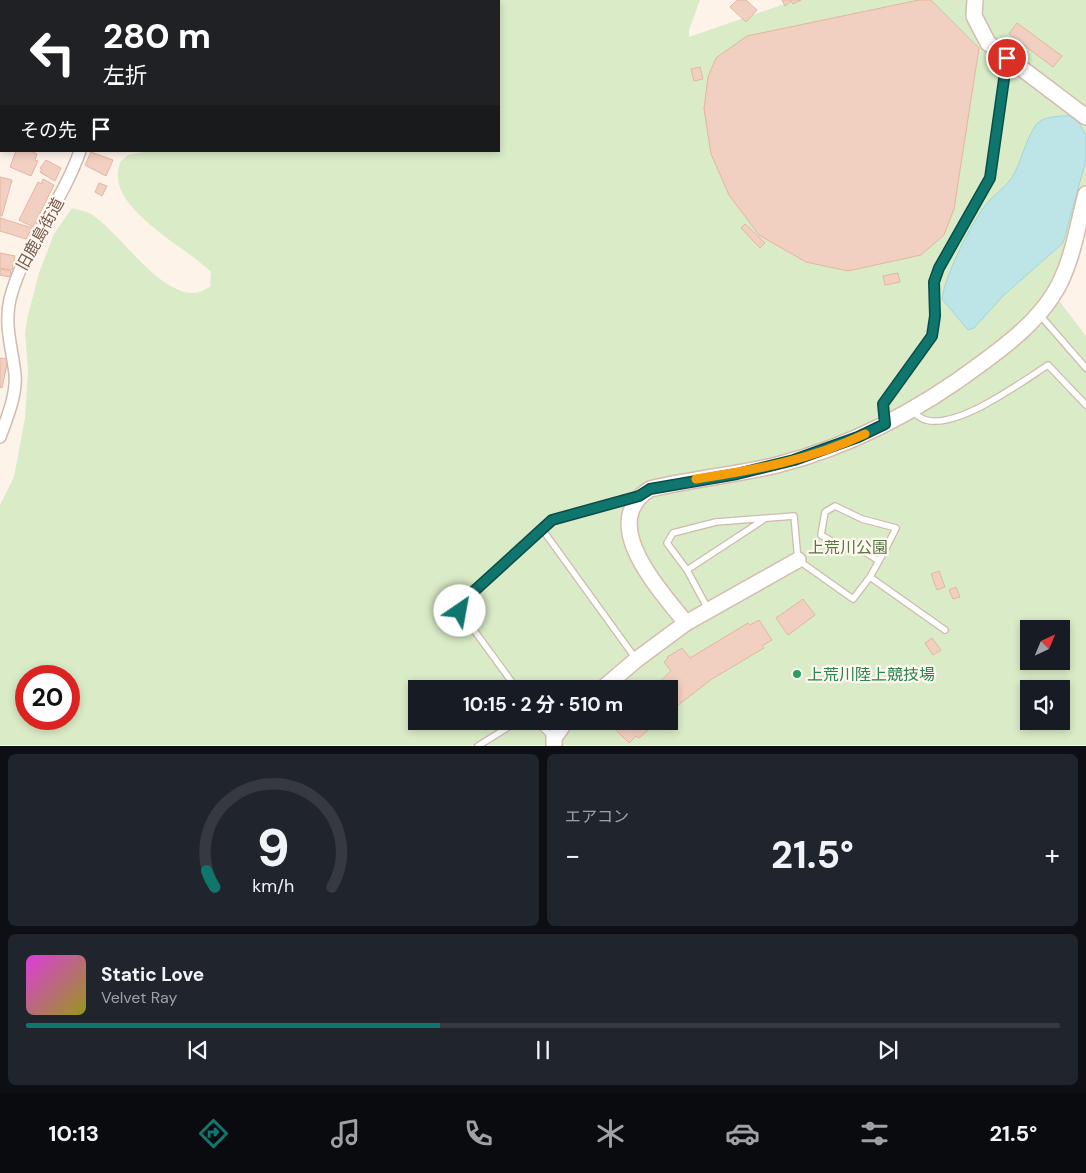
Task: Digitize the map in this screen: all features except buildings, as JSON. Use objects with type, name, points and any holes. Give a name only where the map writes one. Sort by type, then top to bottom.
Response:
[{"type":"street","points":[[975,0],[974,16],[988,43],[1086,117]]},
{"type":"street","name":"旧鹿島街道","points":[[0,436],[15,385],[7,322],[13,288],[20,264],[61,195],[80,152]]},
{"type":"street","points":[[686,623],[634,551],[630,534],[630,519],[639,496],[658,487],[737,474],[811,455],[885,424],[910,411],[960,379],[1006,345],[1040,314],[1054,294],[1065,270],[1086,194]]},
{"type":"street","points":[[613,680],[686,623],[798,560]]},
{"type":"street","points":[[554,742],[561,730]]},
{"type":"lane","points":[[885,424],[883,404],[932,336],[935,321],[934,282],[939,268],[990,178],[1007,58]]},
{"type":"lane","points":[[1040,314],[1086,368]]},
{"type":"lane","points":[[910,411],[926,420],[950,419],[986,404],[1048,365],[1086,405]]},
{"type":"lane","points":[[510,680],[460,611],[462,602],[552,520],[639,496]]},
{"type":"lane","points":[[708,609],[687,570],[667,543],[673,533],[716,522],[794,516],[798,560],[853,599],[870,578],[879,561],[896,528],[862,520],[835,506],[825,512],[821,535],[846,549],[865,552],[879,561]]},
{"type":"lane","points":[[687,570],[764,519]]},
{"type":"lane","points":[[542,529],[636,660]]},
{"type":"lane","points":[[870,578],[945,630]]},
{"type":"lane","points":[[478,746],[504,730]]},
{"type":"lane","points":[[544,730],[554,742]]},
{"type":"green space","name":"上荒川公園","points":[[500,0],[700,0],[689,30],[689,37],[796,0],[1086,0],[1086,194],[1054,294],[1086,336],[1086,745],[0,745],[0,505],[14,477],[25,418],[28,369],[25,333],[28,315],[39,273],[54,234],[72,208],[89,213],[103,223],[140,261],[167,284],[181,291],[195,293],[210,287],[211,272],[157,230],[130,205],[122,191],[118,178],[120,162],[128,155],[143,152],[500,152]]},
{"type":"water","points":[[1070,116],[1079,123],[1086,135],[1086,160],[1063,243],[1004,295],[974,328],[968,330],[942,299],[948,276],[967,235],[982,211],[988,202],[1012,178],[1029,136],[1038,122],[1051,117]]},
{"type":"slow traffic","points":[[696,479],[737,474],[777,465],[811,455],[865,434]]},
{"type":"place","name":"上荒川陸上競技場","points":[[797,674]]},
{"type":"route","points":[[460,611],[462,602],[552,520],[639,496],[650,489],[777,465],[811,455],[858,437],[885,424],[882,412],[883,404],[891,390],[932,336],[935,316],[934,282],[939,268],[990,178],[1007,58]]}]
